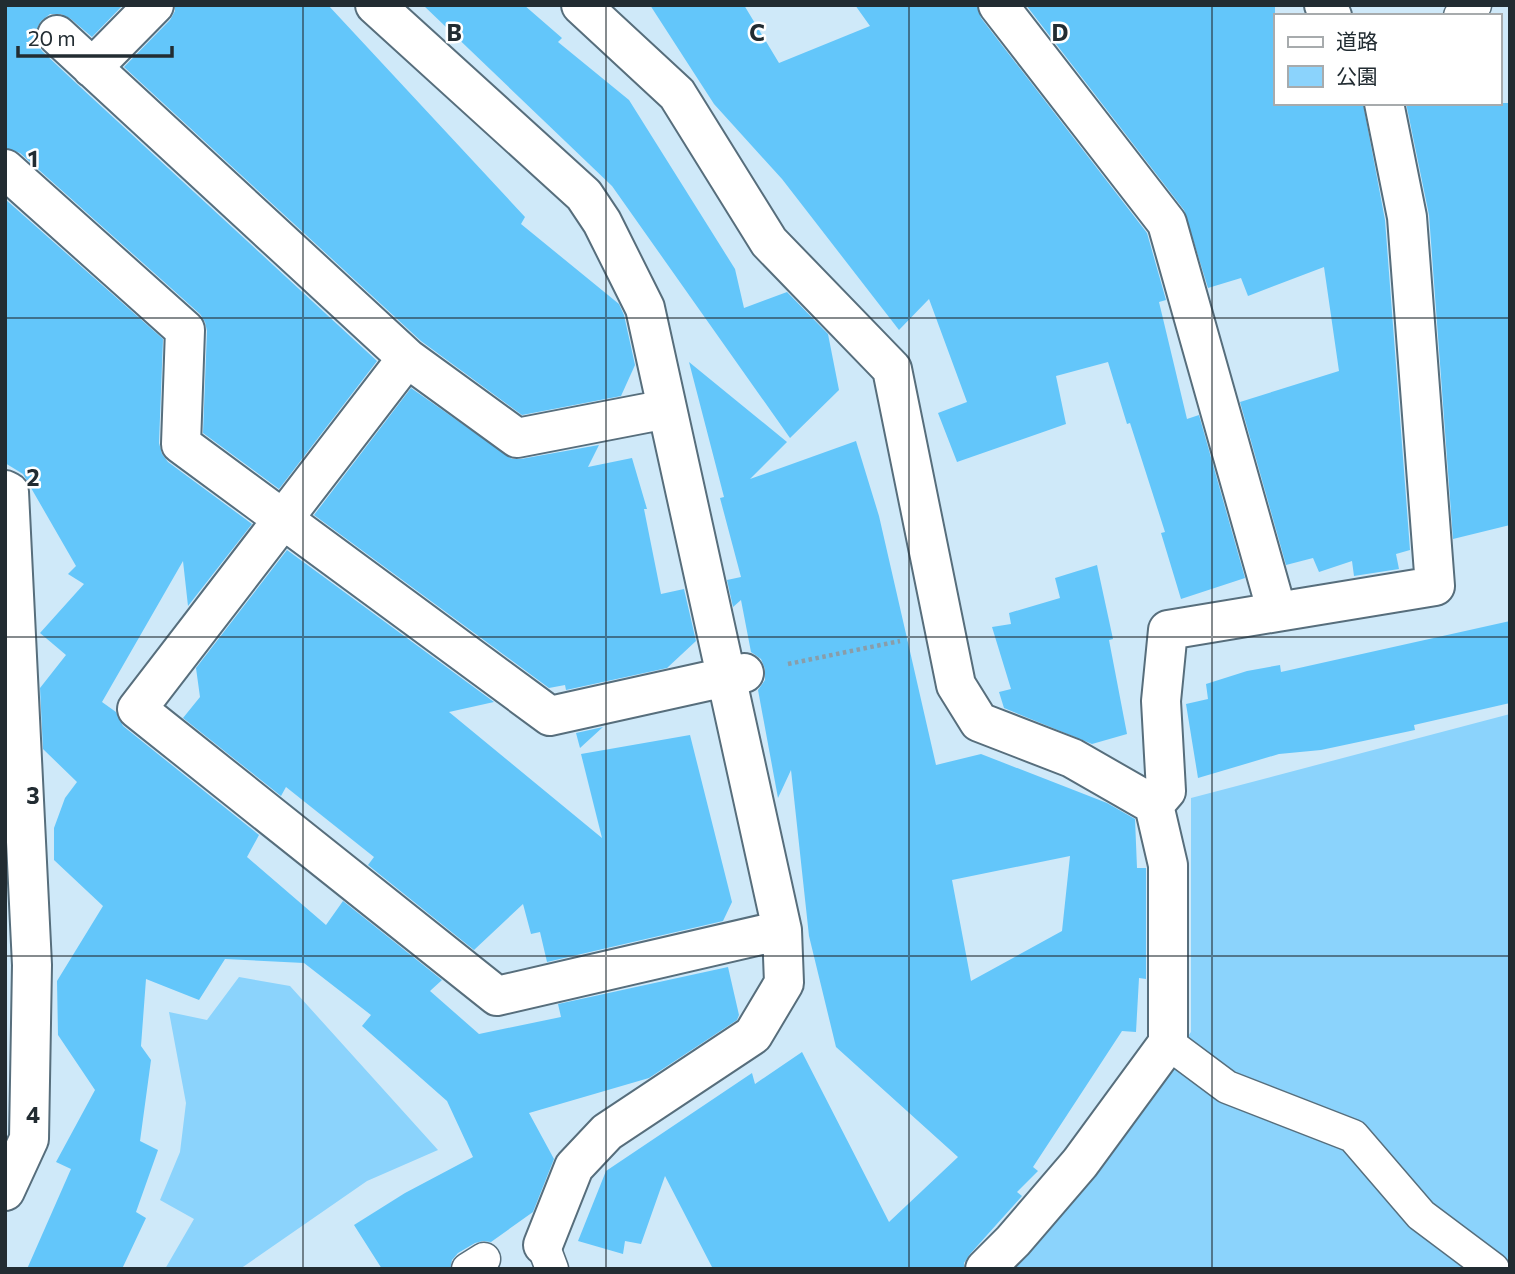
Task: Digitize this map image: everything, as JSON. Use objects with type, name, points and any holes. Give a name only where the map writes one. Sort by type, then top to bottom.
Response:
[{"type":"street","points":[[92,68],[154,5]]},
{"type":"street","points":[[375,5],[584,195],[602,222],[645,308],[667,410],[735,676],[782,930],[784,983],[753,1035],[607,1132],[574,1167],[548,1257]]},
{"type":"street","points":[[581,5],[677,94],[769,242],[892,369],[938,632],[956,685],[979,722],[1072,758],[1154,805],[1168,865],[1168,1043],[1080,1163],[1013,1241],[985,1269]]},
{"type":"street","points":[[998,5],[1167,223],[1277,612]]},
{"type":"street","points":[[57,35],[407,358],[517,438],[667,410]]},
{"type":"street","points":[[1154,805],[1166,791],[1161,701],[1168,630],[1435,586],[1407,218],[1384,105]]},
{"type":"street","points":[[5,169],[185,330],[181,444],[550,716],[735,676]]},
{"type":"street","points":[[407,358],[137,709],[497,996],[782,930]]},
{"type":"street","points":[[5,490],[9,492],[32,965],[29,1139],[5,1191]]},
{"type":"lane","points":[[1168,1043],[1227,1087],[1353,1136],[1421,1215],[1493,1269]]},
{"type":"path","points":[[735,676],[938,632]]},
{"type":"green space","points":[[1510,714],[1510,1269],[990,1269],[1127,1118],[1191,1032],[1191,798]]},
{"type":"green space","points":[[239,977],[290,986],[438,1150],[367,1181],[240,1269],[165,1269],[194,1219],[160,1200],[180,1152],[186,1103],[169,1012],[207,1020]]},
{"type":"building","points":[[5,5],[123,5],[92,37],[71,19],[61,14],[50,14],[41,21],[36,30],[36,42],[77,84],[377,361],[279,489],[203,433],[207,331],[200,314],[20,153],[5,148]]},
{"type":"building","points":[[175,5],[328,5],[525,217],[521,224],[619,304],[635,365],[621,396],[522,415],[421,341],[124,67],[170,20]]},
{"type":"building","points":[[423,5],[524,5],[562,38],[558,42],[629,100],[735,269],[744,308],[787,292],[828,334],[839,390],[790,438],[612,186]]},
{"type":"building","points":[[650,5],[744,5],[779,63],[870,26],[855,5],[977,5],[981,18],[1147,233],[1166,300],[1159,302],[1187,419],[1199,415],[1245,578],[1181,599],[1161,533],[1165,532],[1108,362],[1056,376],[1066,424],[957,462],[938,413],[967,402],[929,299],[899,330],[782,179],[714,104]]},
{"type":"building","points":[[1026,5],[1275,5],[1274,105],[1363,105],[1385,220],[1410,550],[1396,554],[1399,569],[1354,576],[1352,561],[1319,572],[1313,558],[1286,565],[1240,402],[1339,371],[1324,267],[1248,296],[1241,278],[1208,288],[1184,210]]},
{"type":"building","points":[[1510,103],[1510,525],[1453,539],[1429,215],[1406,105]]},
{"type":"building","points":[[5,199],[163,339],[159,443],[162,454],[168,462],[252,524],[188,606],[183,561],[102,702],[116,712],[123,726],[259,835],[247,857],[326,925],[343,901],[442,980],[430,991],[479,1034],[561,1017],[558,1004],[728,967],[739,1015],[737,1020],[649,1078],[529,1113],[554,1159],[533,1212],[491,1242],[475,1243],[458,1253],[452,1260],[450,1269],[382,1269],[354,1225],[405,1193],[473,1157],[447,1101],[362,1026],[371,1015],[304,963],[225,959],[199,1000],[146,979],[141,1046],[151,1060],[140,1141],[158,1150],[136,1212],[146,1218],[122,1269],[27,1269],[71,1169],[56,1162],[95,1090],[58,1035],[57,981],[103,906],[54,860],[54,828],[65,798],[77,782],[43,749],[40,688],[66,655],[40,633],[84,584],[68,574],[76,566],[23,474],[5,463]]},
{"type":"building","points":[[689,362],[787,442],[750,479],[856,441],[879,516],[936,765],[981,754],[1107,803],[1135,819],[1137,868],[1146,868],[1146,979],[1139,978],[1136,1032],[1122,1031],[1033,1167],[1038,1171],[1017,1192],[1022,1196],[970,1254],[964,1263],[964,1269],[713,1269],[665,1176],[641,1244],[625,1241],[623,1254],[578,1241],[606,1171],[752,1073],[755,1084],[802,1052],[889,1222],[958,1157],[836,1047],[809,936],[791,770],[778,798],[758,690],[765,680],[765,669],[761,659],[751,652],[741,600],[733,607],[727,580],[741,577],[720,498],[724,497]],"holes":[[[1070,856],[1062,931],[971,981],[952,880]]]},
{"type":"building","points":[[411,388],[512,459],[599,445],[588,467],[632,458],[647,509],[644,509],[661,594],[684,589],[696,641],[667,668],[566,690],[565,685],[549,688],[314,515]]},
{"type":"building","points":[[287,550],[494,702],[449,712],[602,838],[581,754],[690,735],[732,902],[723,921],[547,962],[540,932],[531,934],[523,904],[474,950],[368,865],[374,857],[286,787],[281,796],[183,718],[200,697],[196,668]]},
{"type":"building","points":[[1097,565],[1113,639],[1109,640],[1127,734],[1092,744],[1004,708],[999,692],[1011,689],[992,627],[1011,624],[1009,613],[1060,598],[1055,578]]},
{"type":"building","points":[[1510,621],[1510,703],[1414,725],[1415,730],[1321,750],[1279,754],[1198,778],[1186,704],[1208,699],[1206,684],[1247,671],[1280,665],[1281,672]]},
{"type":"building","points":[[603,727],[580,748],[576,733]]}]
